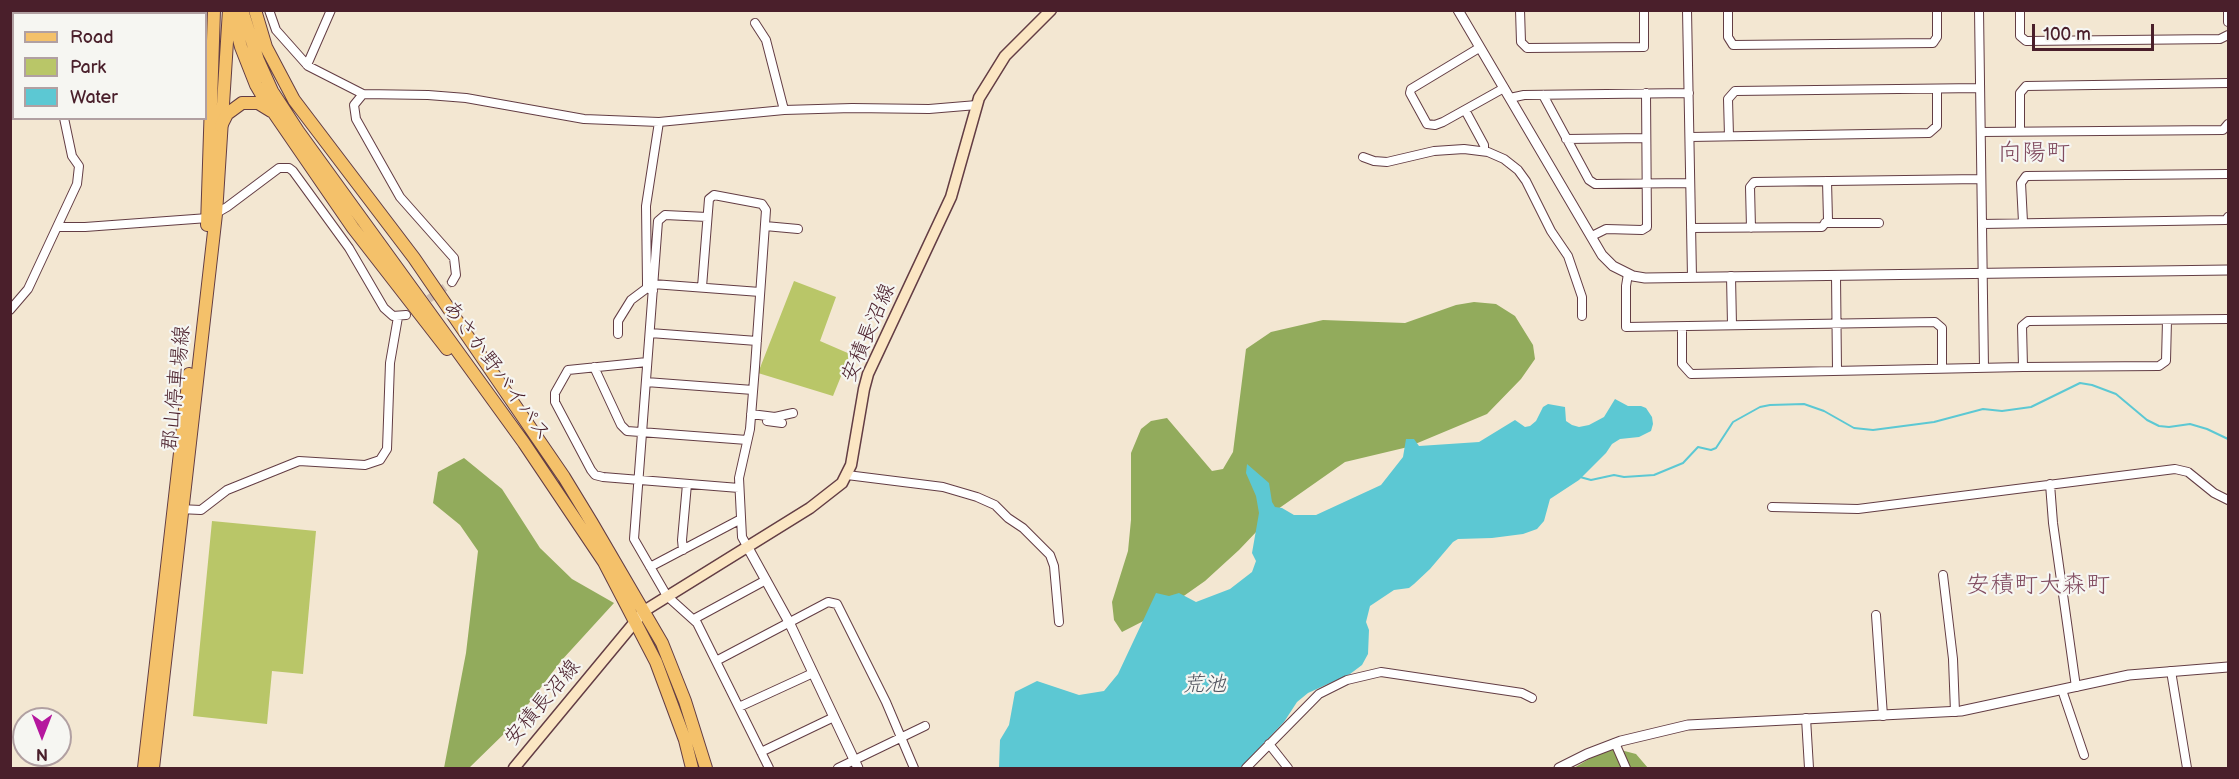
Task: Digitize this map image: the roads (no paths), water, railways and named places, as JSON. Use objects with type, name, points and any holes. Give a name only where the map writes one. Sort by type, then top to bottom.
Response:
[{"type":"main road","name":"郡山停車場線","points":[[212,216],[209,27],[214,10]]},
{"type":"main road","name":"郡山停車場線","points":[[144,768],[178,509],[212,216],[230,10]]},
{"type":"main road","points":[[230,10],[238,39],[253,77],[310,168],[398,288],[467,375],[484,388]]},
{"type":"main road","name":"あさか野バイパス","points":[[242,10],[253,49],[272,91],[326,171],[584,530],[656,662],[671,699],[692,768]]},
{"type":"main road","name":"あさか野バイパス","points":[[255,10],[266,47],[294,100],[414,258],[498,379],[564,477],[644,611],[662,643],[675,675],[706,768]]},
{"type":"main road","name":"安積長沼線","points":[[514,768],[644,611],[823,499],[842,483],[852,458],[868,374],[951,197],[977,105],[989,80],[1005,56],[1051,10]]},
{"type":"main road","points":[[221,126],[227,114],[242,103],[258,104],[274,113]]},
{"type":"main road","name":"郡山停車場線","points":[[153,768],[178,509]]},
{"type":"street","points":[[269,10],[276,30],[307,65],[314,71],[363,94],[465,98],[584,119],[660,122],[784,110],[929,109],[977,105]]},
{"type":"street","points":[[307,65],[331,10]]},
{"type":"street","points":[[1458,10],[1608,261],[1628,274],[1645,278],[2229,270]]},
{"type":"street","points":[[1521,10],[1521,42],[1527,48],[1644,47],[1644,10]]},
{"type":"street","points":[[1687,10],[1692,277]]},
{"type":"street","points":[[1728,10],[1728,37],[1734,45],[1933,43],[1937,37],[1937,10]]},
{"type":"street","points":[[1979,10],[1984,368]]},
{"type":"street","points":[[2020,10],[2020,36],[2026,41],[2220,39],[2229,35]]},
{"type":"street","points":[[2228,10],[2229,22]]},
{"type":"street","points":[[755,23],[766,40],[784,110]]},
{"type":"street","points":[[1479,48],[1410,89],[1427,124],[1435,125],[1504,88]]},
{"type":"street","points":[[2020,131],[2020,93],[2026,86],[2229,83]]},
{"type":"street","points":[[1729,136],[1728,99],[1735,91],[1979,88]]},
{"type":"street","points":[[1689,137],[1929,133],[1937,126],[1937,89]]},
{"type":"street","points":[[1592,236],[1606,229],[1642,230],[1647,227],[1646,93]]},
{"type":"street","points":[[1509,98],[1543,95],[1689,93]]},
{"type":"street","points":[[363,94],[354,105],[356,119],[400,197],[454,258],[456,275],[452,282]]},
{"type":"street","points":[[1543,95],[1589,180],[1595,184],[1690,183]]},
{"type":"street","points":[[1465,110],[1485,151]]},
{"type":"street","points":[[10,310],[28,289],[77,184],[79,170],[72,156],[64,120]]},
{"type":"street","points":[[660,122],[647,195],[651,287],[650,333],[634,539],[667,596],[694,619],[769,768]]},
{"type":"street","points":[[1981,132],[2223,130],[2229,124]]},
{"type":"street","points":[[1566,139],[1646,138]]},
{"type":"street","points":[[1363,157],[1387,162],[1448,149],[1485,151],[1497,154],[1504,159],[1518,170],[1526,181],[1551,231],[1568,256],[1582,297],[1582,315]]},
{"type":"street","points":[[58,227],[85,227],[212,216],[279,168],[291,169],[349,248],[384,308],[391,315],[402,316],[390,363],[387,449],[380,460],[365,465],[298,461],[227,490],[201,510],[178,509]]},
{"type":"street","points":[[2023,222],[2021,183],[2026,176],[2229,174]]},
{"type":"street","points":[[1751,228],[1750,187],[1754,182],[1981,178]]},
{"type":"street","points":[[1691,228],[1822,227],[1828,220],[1827,181]]},
{"type":"street","points":[[702,287],[709,199],[714,195],[762,204],[766,210],[751,417],[739,478],[742,537],[789,622],[857,765]]},
{"type":"street","points":[[651,287],[658,221],[665,215],[708,217]]},
{"type":"street","points":[[1982,224],[2226,220],[2229,217]]},
{"type":"street","points":[[1825,223],[1880,223]]},
{"type":"street","points":[[765,226],[798,229]]},
{"type":"street","points":[[1628,274],[1626,327],[1935,322],[1942,328],[1942,368]]},
{"type":"street","points":[[1731,276],[1732,325]]},
{"type":"street","points":[[1836,276],[1837,370]]},
{"type":"street","points":[[618,334],[618,321],[631,300],[651,287],[702,287],[760,292]]},
{"type":"street","points":[[2023,366],[2022,326],[2028,321],[2229,319]]},
{"type":"street","points":[[1682,327],[1682,364],[1691,374],[2023,366],[2159,366],[2166,361],[2167,320]]},
{"type":"street","points":[[650,333],[757,341]]},
{"type":"street","points":[[647,362],[568,370],[555,393],[555,402],[594,475],[739,488]]},
{"type":"street","points":[[594,367],[622,428],[629,431],[747,440]]},
{"type":"street","points":[[646,382],[753,390]]},
{"type":"street","points":[[751,417],[775,417],[793,413]]},
{"type":"street","points":[[751,417],[782,423]]},
{"type":"street","points":[[1772,507],[1858,509],[2175,469],[2188,472],[2214,493],[2229,500]]},
{"type":"street","points":[[847,475],[943,487],[995,505],[1023,528],[1050,555],[1055,577],[1059,622]]},
{"type":"street","points":[[683,550],[687,484]]},
{"type":"street","points":[[2050,484],[2053,523],[2076,687]]},
{"type":"street","points":[[650,567],[741,519]]},
{"type":"street","points":[[1943,575],[1953,659],[1955,712]]},
{"type":"street","points":[[694,619],[766,580]]},
{"type":"street","points":[[716,661],[828,602],[837,604],[915,768]]},
{"type":"street","points":[[1876,615],[1883,716]]},
{"type":"street","points":[[1559,768],[1615,743],[1688,725],[1955,712],[2129,675],[2229,667]]},
{"type":"street","points":[[2171,671],[2187,768]]},
{"type":"street","points":[[1246,768],[1319,694],[1347,680],[1381,672],[1522,693],[1532,698]]},
{"type":"street","points":[[739,707],[813,673]]},
{"type":"street","points":[[2062,690],[2084,755]]},
{"type":"street","points":[[761,752],[834,717]]},
{"type":"street","points":[[1806,718],[1809,768]]},
{"type":"street","points":[[838,768],[857,765],[925,726]]},
{"type":"street","points":[[1615,743],[1626,768]]},
{"type":"street","points":[[1269,744],[1288,768]]},
{"type":"water","name":"荒池","points":[[1615,399],[1628,406],[1646,408],[1652,417],[1651,431],[1639,437],[1620,439],[1612,444],[1579,480],[1550,499],[1544,521],[1537,529],[1523,534],[1492,538],[1458,539],[1409,588],[1394,590],[1370,606],[1366,622],[1369,630],[1368,654],[1362,665],[1350,674],[1308,693],[1297,702],[1284,722],[1240,768],[999,768],[1000,740],[1009,725],[1015,692],[1037,681],[1079,695],[1104,691],[1118,674],[1156,593],[1169,596],[1179,593],[1196,602],[1230,589],[1252,572],[1256,561],[1252,553],[1259,513],[1256,496],[1246,473],[1247,464],[1269,483],[1275,507],[1294,515],[1316,515],[1381,485],[1403,457],[1406,439],[1414,439],[1419,446],[1479,442],[1515,420],[1525,427],[1530,426],[1536,421],[1543,407],[1548,404],[1565,407],[1566,421],[1579,427],[1589,425],[1604,417]]},
{"type":"waterway","points":[[1580,477],[1591,480],[1614,475],[1624,477],[1654,475],[1683,463],[1698,447],[1711,450],[1716,448],[1733,422],[1760,407],[1770,405],[1804,404],[1824,411],[1854,428],[1873,430],[1934,422],[1983,409],[2002,411],[2031,407],[2080,383],[2116,394],[2147,420],[2159,426],[2190,424],[2228,439]]},
{"type":"tunnel","points":[[419,306],[452,282]]},
{"type":"district","name":"向陽町","points":[[2034,154]]},
{"type":"district","name":"安積町大森町","points":[[2038,586]]}]
